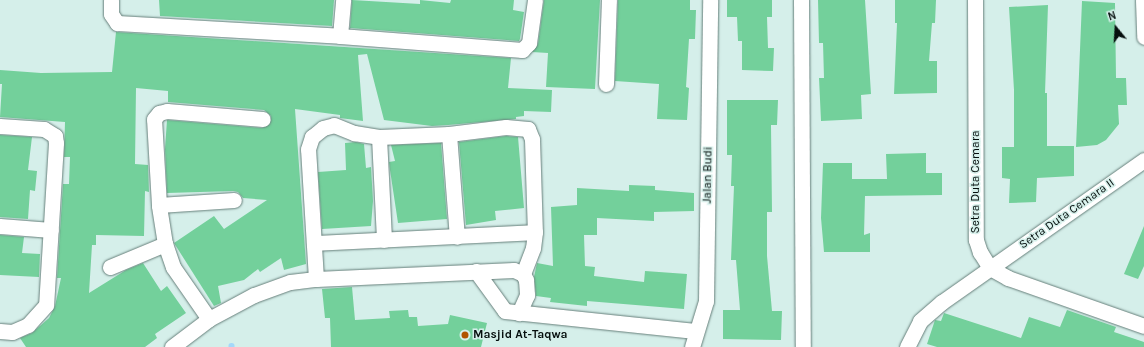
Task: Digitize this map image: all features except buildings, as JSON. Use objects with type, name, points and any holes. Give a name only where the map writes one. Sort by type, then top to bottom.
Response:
[{"type":"street","points":[[111,0],[111,14],[117,23],[340,36],[522,50],[529,44],[535,0]]},
{"type":"street","points":[[340,36],[343,0]]},
{"type":"street","points":[[606,84],[609,0]]},
{"type":"street","name":"Jalan Budi","points":[[692,347],[695,331],[706,301],[710,0]]},
{"type":"street","points":[[801,0],[803,347]]},
{"type":"street","name":"Setra Duta Cemara","points":[[975,0],[976,240],[990,268]]},
{"type":"street","points":[[1143,0],[1144,37]]},
{"type":"street","points":[[209,319],[173,267],[165,244],[159,205],[154,119],[159,113],[167,111],[263,120]]},
{"type":"street","points":[[316,279],[308,149],[312,137],[323,128],[334,125],[354,133],[379,137],[449,134],[506,127],[528,129],[532,139],[535,232],[533,248],[523,274],[527,295],[519,313]]},
{"type":"street","points":[[0,126],[44,129],[55,136],[46,305],[40,314],[28,325],[12,332],[0,332]]},
{"type":"street","points":[[449,134],[457,237]]},
{"type":"street","points":[[379,137],[384,240]]},
{"type":"street","name":"Setra Duta Cemara II","points":[[907,347],[920,321],[990,268],[1144,160]]},
{"type":"street","points":[[159,205],[234,200]]},
{"type":"street","points":[[0,226],[51,230]]},
{"type":"street","points":[[314,243],[535,232]]},
{"type":"street","points":[[110,267],[165,244]]},
{"type":"street","points":[[990,268],[1008,278],[1144,326]]},
{"type":"street","points":[[172,347],[209,319],[254,295],[290,282],[316,279],[514,270],[523,274]]},
{"type":"street","points":[[476,272],[505,310],[519,313],[695,331]]},
{"type":"place","name":"Masjid At-Taqwa","points":[[465,335]]}]
